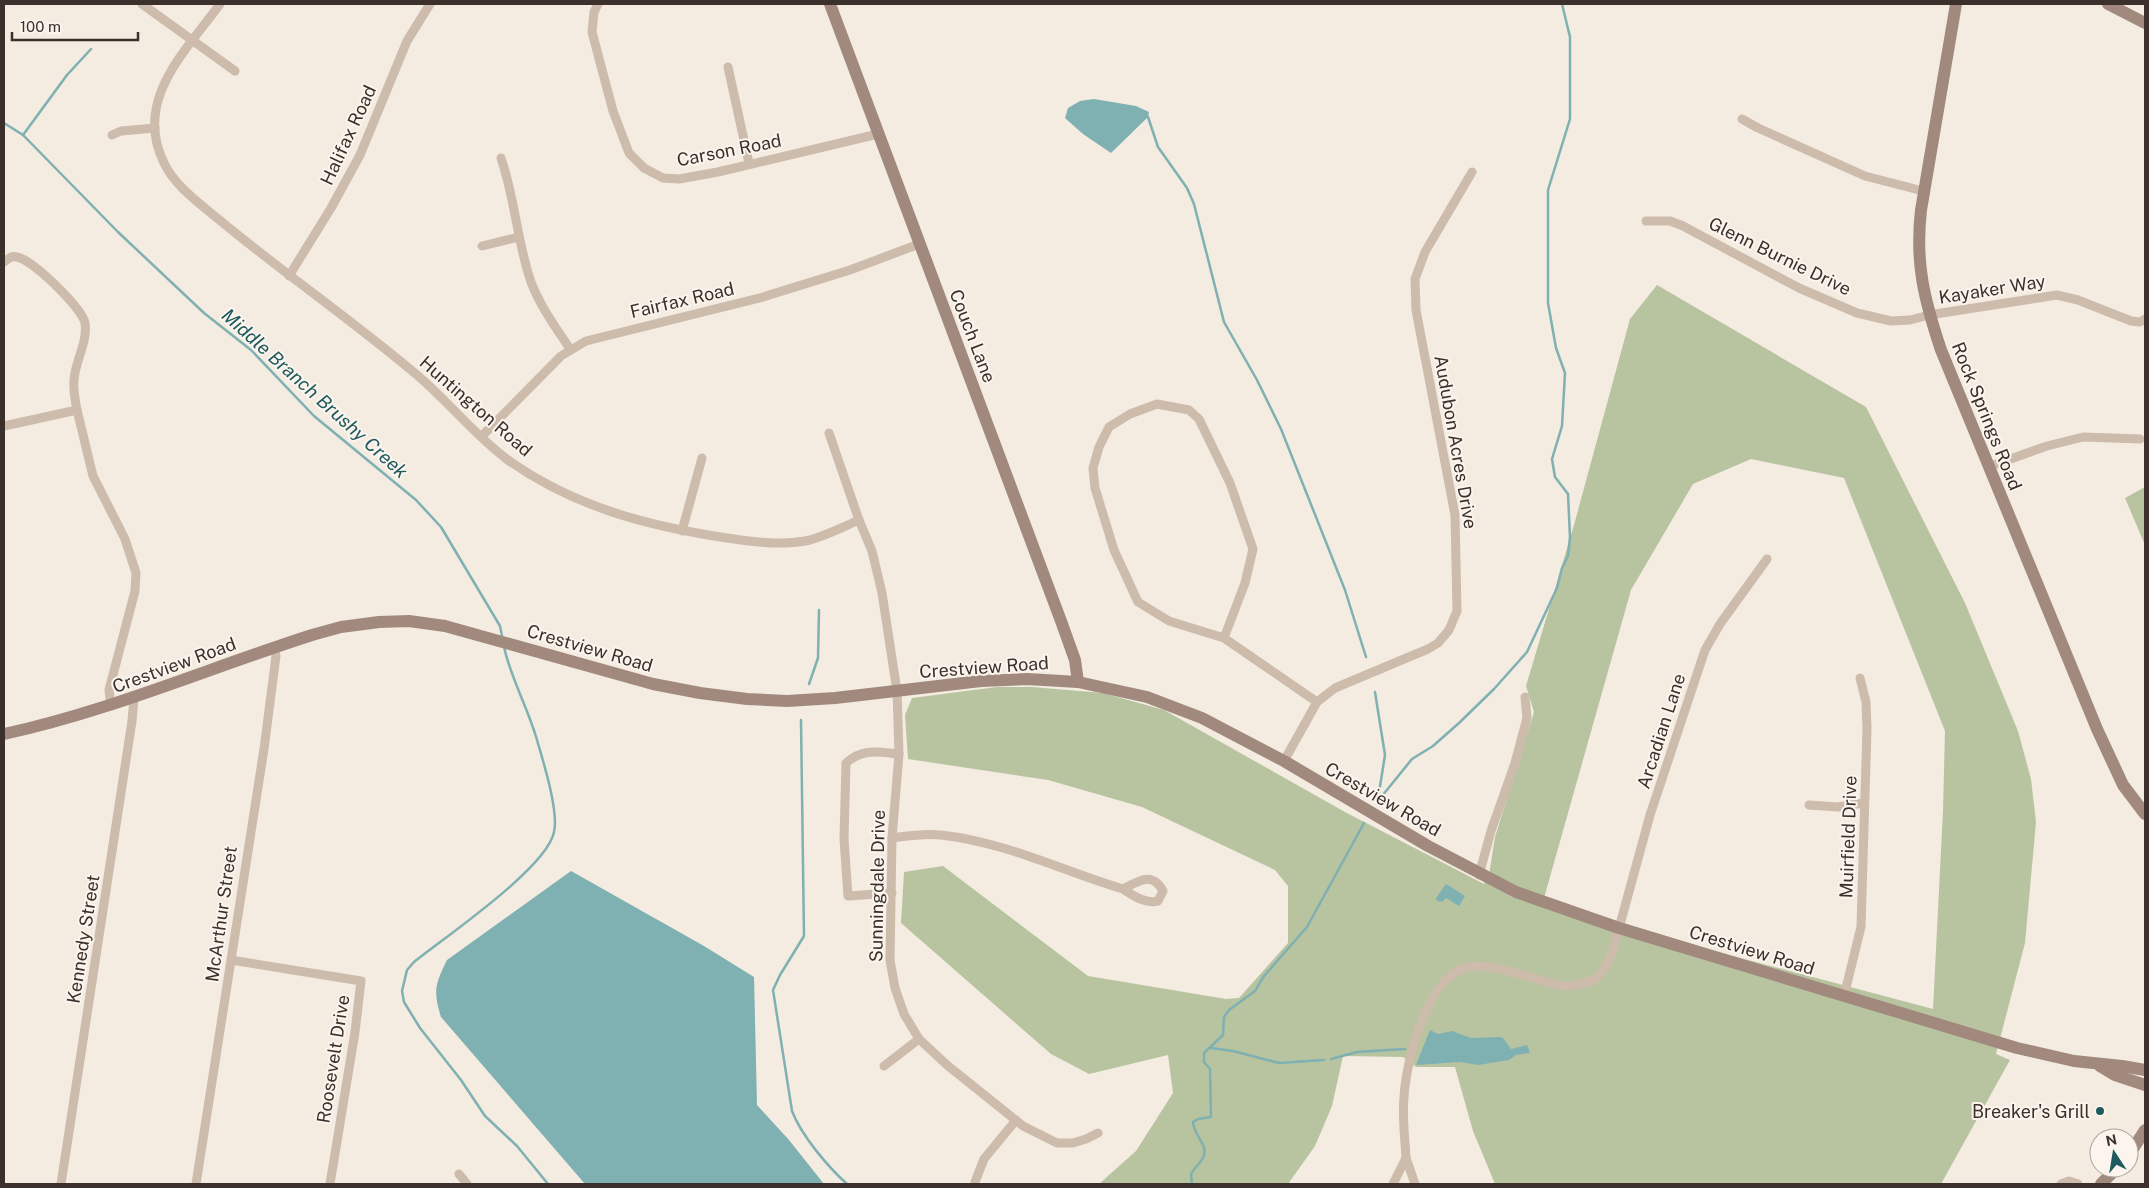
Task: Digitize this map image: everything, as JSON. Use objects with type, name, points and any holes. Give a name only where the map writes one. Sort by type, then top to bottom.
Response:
[{"type":"street","points":[[142,4],[235,71]]},
{"type":"street","name":"Huntington Road","points":[[220,4],[164,81],[156,103],[155,128],[164,163],[176,180],[217,218],[418,375],[506,458],[575,499],[618,515],[682,531],[754,542],[792,542],[809,540],[859,520]]},
{"type":"street","name":"Halifax Road","points":[[289,276],[331,208],[360,155],[407,41],[430,4]]},
{"type":"street","name":"Carson Road","points":[[598,4],[594,12],[592,32],[613,111],[629,153],[644,168],[663,178],[679,179],[718,172],[749,163],[878,134]]},
{"type":"street","name":"Couch Lane","points":[[830,4],[1062,621],[1075,660],[1078,682]]},
{"type":"street","name":"Rock Springs Road","points":[[1956,4],[1923,191],[1919,227],[1919,263],[1929,315],[1988,467],[2107,751],[2126,790],[2145,814]]},
{"type":"street","points":[[2108,4],[2145,23]]},
{"type":"street","points":[[728,67],[749,163]]},
{"type":"street","points":[[1742,119],[1865,176],[1923,191]]},
{"type":"street","points":[[112,134],[121,131],[155,128]]},
{"type":"street","points":[[501,158],[511,191],[514,216],[532,282],[548,317],[570,349]]},
{"type":"street","name":"Audubon Acres Drive","points":[[1284,761],[1317,702],[1335,688],[1438,643],[1450,630],[1457,611],[1458,594],[1454,515],[1416,310],[1414,279],[1425,252],[1472,172]]},
{"type":"street","name":"Glenn Burnie Drive","points":[[1646,221],[1670,221],[1683,226],[1798,288],[1857,313],[1891,321],[1910,320],[1929,315]]},
{"type":"street","points":[[482,246],[519,237]]},
{"type":"street","name":"Fairfax Road","points":[[482,436],[507,412],[539,376],[570,349],[586,341],[733,305],[801,286],[919,244]]},
{"type":"street","points":[[4,262],[10,257],[17,256],[30,263],[82,314],[85,324],[74,378],[74,395],[77,410],[92,476],[124,539],[136,573],[135,591],[109,690],[111,706]]},
{"type":"street","name":"Kayaker Way","points":[[1929,315],[2057,295],[2078,300],[2131,321],[2140,322],[2145,319]]},
{"type":"street","points":[[1224,638],[1245,583],[1253,549],[1230,483],[1199,419],[1189,410],[1157,404],[1130,414],[1109,427],[1099,447],[1093,468],[1095,488],[1114,550],[1138,602],[1169,621],[1224,638],[1317,702]]},
{"type":"street","points":[[4,426],[77,410]]},
{"type":"street","points":[[829,433],[859,520],[872,551],[882,593],[897,691]]},
{"type":"street","points":[[1988,467],[2047,446],[2083,437],[2140,439]]},
{"type":"street","points":[[682,531],[702,458]]},
{"type":"street","name":"Arcadian Lane","points":[[1406,1158],[1404,1098],[1407,1069],[1423,1019],[1433,997],[1444,982],[1459,969],[1474,966],[1482,966],[1560,986],[1585,983],[1596,979],[1606,970],[1650,815],[1705,650],[1720,624],[1767,558]]},
{"type":"street","name":"Crestview Road","points":[[4,734],[39,727],[111,706],[274,648],[341,627],[379,622],[409,621],[445,626],[653,684],[730,698],[788,701],[1009,680],[1056,679],[1078,682],[1147,697],[1202,718],[1284,761],[1479,875],[1548,905],[2017,1048],[2098,1065],[2122,1066],[2145,1070]]},
{"type":"street","name":"McArthur Street","points":[[196,1184],[274,678],[276,656],[274,648]]},
{"type":"street","name":"Muirfield Drive","points":[[1844,996],[1861,927],[1863,803],[1867,729],[1866,702],[1860,678]]},
{"type":"street","name":"Sunningdale Drive","points":[[897,691],[899,754],[892,838],[890,960],[895,988],[904,1014],[919,1039],[1016,1120],[1041,1136],[1057,1143],[1073,1143],[1098,1133]]},
{"type":"street","points":[[1479,875],[1491,831],[1515,763],[1528,718],[1525,697]]},
{"type":"street","name":"Kennedy Street","points":[[61,1184],[134,698]]},
{"type":"street","points":[[892,893],[848,896],[844,839],[846,763],[857,754],[880,752],[899,754]]},
{"type":"street","points":[[1809,806],[1838,807],[1863,803]]},
{"type":"street","points":[[892,838],[939,834],[976,841],[1013,850],[1123,889]]},
{"type":"street","name":"Roosevelt Drive","points":[[231,960],[361,981],[356,1032],[330,1184]]},
{"type":"street","points":[[884,1066],[919,1039]]},
{"type":"street","name":"Crestview Road","points":[[2098,1065],[2114,1075],[2145,1085]]},
{"type":"street","points":[[975,1182],[984,1159],[1016,1120]]},
{"type":"street","points":[[2139,1143],[2145,1130]]},
{"type":"street","points":[[1393,1184],[1406,1158]]},
{"type":"street","points":[[1406,1158],[1415,1184]]},
{"type":"street","points":[[459,1174],[467,1184]]},
{"type":"street","points":[[2061,1184],[2069,1181],[2078,1184]]},
{"type":"green space","points":[[1657,285],[1866,407],[1965,603],[2018,731],[2031,779],[2036,822],[2025,943],[1996,1054],[2010,1060],[1941,1184],[1495,1184],[1473,1131],[1455,1067],[1416,1067],[1403,1057],[1343,1056],[1332,1106],[1315,1146],[1288,1184],[1099,1184],[1136,1151],[1173,1093],[1168,1055],[1089,1074],[1051,1054],[901,923],[904,872],[943,866],[1088,976],[1226,999],[1239,998],[1288,943],[1288,886],[1275,870],[1142,807],[1048,780],[908,759],[905,715],[912,698],[997,687],[1032,687],[1103,693],[1164,710],[1345,812],[1484,884],[1489,875],[1495,837],[1534,712],[1526,686],[1574,525],[1630,319]],"holes":[[[1751,459],[1844,478],[1945,731],[1933,1009],[1707,949],[1544,898],[1631,590],[1693,484]]]},
{"type":"green space","points":[[2145,487],[2145,545],[2125,498]]},
{"type":"water","points":[[1094,99],[1136,106],[1149,112],[1148,117],[1111,153],[1083,134],[1065,118],[1068,108],[1080,101]]},
{"type":"water","points":[[571,871],[704,946],[754,977],[757,1105],[789,1140],[824,1184],[585,1184],[441,1017],[436,988],[447,960]]},
{"type":"water","points":[[1446,884],[1465,896],[1459,906],[1446,898],[1442,902],[1437,901],[1436,898]]},
{"type":"water","points":[[1430,1030],[1438,1034],[1452,1031],[1471,1038],[1499,1037],[1503,1038],[1511,1049],[1527,1045],[1530,1053],[1516,1055],[1509,1060],[1478,1065],[1460,1062],[1416,1065]]},
{"type":"waterway","points":[[1378,801],[1412,759],[1433,746],[1459,723],[1494,689],[1527,652],[1557,588],[1562,568],[1568,556],[1570,537],[1568,494],[1555,477],[1552,459],[1562,426],[1565,373],[1556,348],[1548,303],[1548,190],[1570,119],[1570,37],[1562,4]]},
{"type":"waterway","points":[[23,135],[67,75],[91,49]]},
{"type":"waterway","points":[[1148,117],[1158,147],[1187,188],[1194,204],[1224,322],[1257,380],[1281,429],[1345,590],[1366,657]]},
{"type":"waterway","name":"Middle Branch Brushy Creek","points":[[4,123],[23,135],[118,232],[204,313],[251,350],[314,416],[416,500],[441,527],[500,626],[502,636]]},
{"type":"waterway","points":[[809,684],[818,658],[819,610]]},
{"type":"waterway","name":"Middle Branch Brushy Creek","points":[[504,647],[533,728],[546,773],[554,812],[554,832],[547,847],[534,864],[515,882],[414,962],[407,970],[402,991],[404,1002],[420,1028],[461,1080],[485,1116],[517,1146],[548,1184]]},
{"type":"waterway","points":[[1375,692],[1385,755],[1378,799]]},
{"type":"waterway","points":[[801,720],[804,936],[773,990],[792,1111],[816,1150],[847,1184]]},
{"type":"waterway","points":[[1192,1184],[1191,1174],[1201,1161],[1205,1151],[1193,1122],[1198,1119],[1211,1117],[1210,1069],[1204,1062],[1204,1053],[1223,1035],[1224,1017],[1229,1010],[1255,991],[1264,976],[1307,927],[1364,823]]},
{"type":"waterway","points":[[1211,1048],[1233,1051],[1279,1063],[1324,1060]]},
{"type":"waterway","points":[[1331,1059],[1357,1052],[1405,1049]]},
{"type":"place","name":"Breaker's Grill","points":[[2100,1111]]}]
